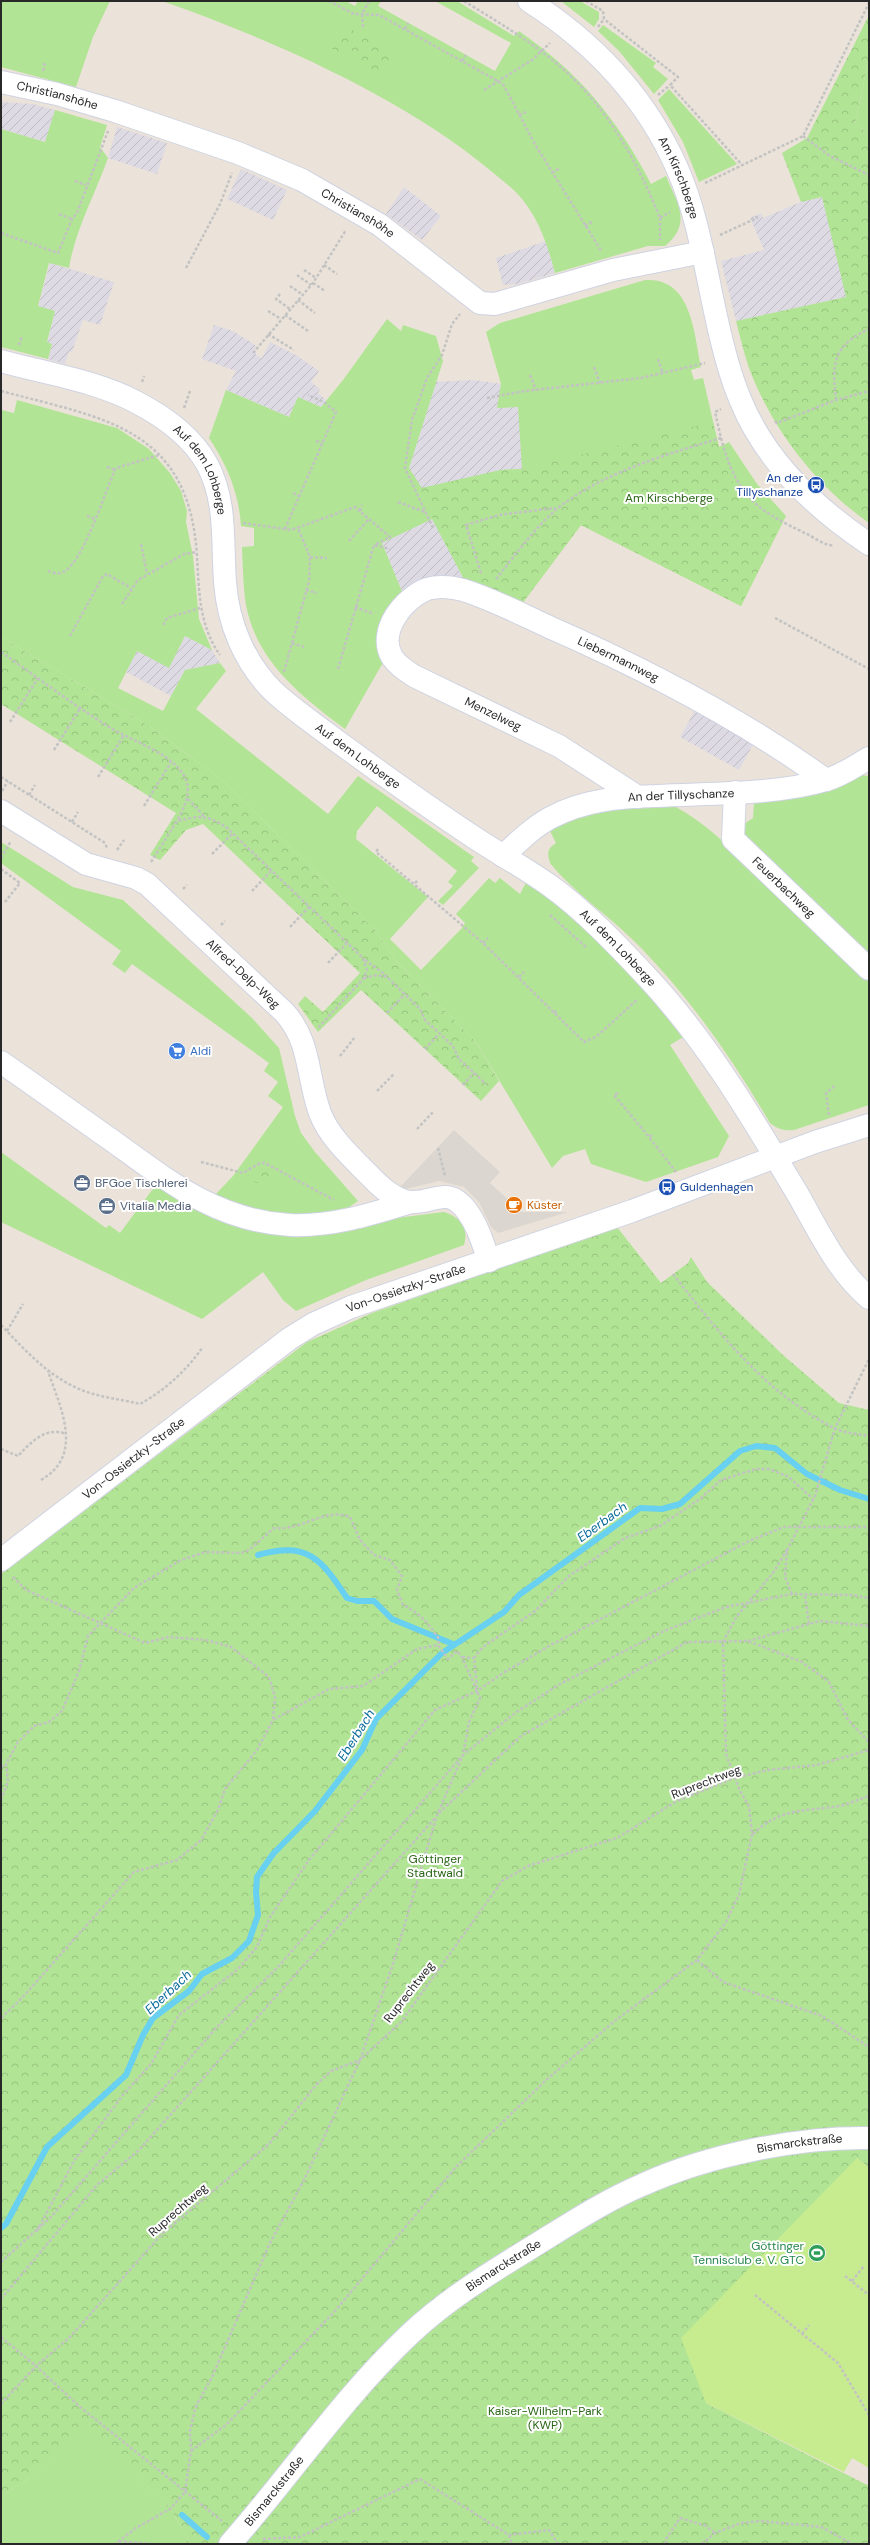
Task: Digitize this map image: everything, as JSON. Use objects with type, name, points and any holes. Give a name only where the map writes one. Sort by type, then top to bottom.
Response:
[{"type":"street","name":"Am Kirschberge","points":[[529,1],[564,26],[603,59],[633,93],[658,131],[677,168],[685,191],[702,248],[726,357],[740,400],[760,436],[786,473],[820,507],[844,528],[869,544]]},
{"type":"street","name":"Christianshöhe","points":[[1,82],[57,94],[115,111],[238,154],[302,180],[358,211],[410,247],[472,298],[487,304],[495,304],[613,270],[702,248]]},
{"type":"street","name":"Auf dem Lohberge","points":[[1,361],[113,392],[157,414],[177,429],[206,462],[217,489],[224,521],[225,586],[234,629],[249,661],[273,691],[362,759],[503,856],[551,886],[613,942],[658,990],[705,1048],[775,1157]]},
{"type":"street","name":"Liebermannweg","points":[[400,610],[413,597],[427,589],[446,587],[483,593],[647,673],[758,734],[826,780]]},
{"type":"street","name":"Menzelweg","points":[[400,610],[392,622],[388,639],[391,656],[399,666],[414,676],[559,746],[638,797]]},
{"type":"street","name":"An der Tillyschanze","points":[[503,856],[531,830],[551,817],[578,806],[608,799],[735,792],[796,786],[826,780],[869,758]]},
{"type":"street","name":"Feuerbachweg","points":[[735,792],[733,839],[869,969]]},
{"type":"street","name":"Alfred-Delp-Weg","points":[[1,811],[86,864],[140,880],[288,1017],[299,1032],[305,1047],[317,1103],[328,1128],[384,1190],[411,1202]]},
{"type":"street","points":[[1,1062],[161,1176],[200,1201],[222,1210],[268,1222],[319,1224],[363,1217],[411,1202],[434,1197],[449,1198],[462,1206],[472,1219],[489,1261]]},
{"type":"street","name":"Von-Ossietzky-Straße","points":[[6,1568],[289,1339],[313,1324],[351,1307],[489,1261],[690,1190],[775,1157],[869,1125]]},
{"type":"street","points":[[775,1157],[837,1262],[848,1277],[869,1298]]},
{"type":"street","name":"Bismarckstraße","points":[[234,2539],[375,2369],[411,2333],[449,2302],[509,2261],[584,2216],[642,2185],[687,2168],[739,2154],[796,2143],[869,2138]]},
{"type":"path","points":[[329,1],[354,14],[379,15],[503,84],[552,173],[606,258]]},
{"type":"path","points":[[363,27],[362,14],[369,1]]},
{"type":"path","points":[[464,1],[542,52],[563,69],[609,121],[632,157],[660,218],[678,208],[685,191],[743,166],[803,136],[869,3]]},
{"type":"path","points":[[586,1],[603,11],[604,19],[596,31]]},
{"type":"path","points":[[604,19],[678,77],[655,97]]},
{"type":"path","points":[[405,29],[408,23]]},
{"type":"path","points":[[484,90],[496,81],[532,60],[542,52],[564,26]]},
{"type":"path","points":[[462,61],[466,55]]},
{"type":"path","points":[[670,85],[743,166]]},
{"type":"path","points":[[519,115],[526,112]]},
{"type":"path","points":[[1,233],[58,253],[72,219],[77,213],[106,136]]},
{"type":"path","points":[[803,136],[830,156],[869,175]]},
{"type":"path","points":[[186,268],[220,204],[238,154]]},
{"type":"path","points":[[552,173],[560,168]]},
{"type":"path","points":[[75,181],[86,186]]},
{"type":"path","points":[[253,353],[312,284],[358,211]]},
{"type":"path","points":[[59,214],[72,219]]},
{"type":"path","points":[[702,248],[757,218],[756,215]]},
{"type":"path","points":[[585,226],[593,222]]},
{"type":"path","points":[[324,265],[337,274]]},
{"type":"path","points":[[304,270],[316,278]]},
{"type":"path","points":[[297,275],[325,291]]},
{"type":"path","points":[[290,286],[303,294]]},
{"type":"path","points":[[280,294],[276,299],[290,309]]},
{"type":"path","points":[[298,300],[315,313]]},
{"type":"path","points":[[268,311],[281,319]]},
{"type":"path","points":[[285,315],[308,331]]},
{"type":"path","points":[[433,528],[405,468],[412,420],[427,378],[442,355],[452,324]]},
{"type":"path","points":[[836,400],[834,360],[840,350],[859,334],[869,329]]},
{"type":"path","points":[[268,334],[294,350]]},
{"type":"path","points":[[487,398],[536,390],[663,374],[726,357]]},
{"type":"path","points":[[658,359],[663,374]]},
{"type":"path","points":[[594,367],[600,382]]},
{"type":"path","points":[[530,375],[536,390]]},
{"type":"path","points":[[1,391],[119,425],[146,442],[159,454],[184,490],[192,514],[197,552],[200,608],[207,628],[220,655]]},
{"type":"path","points":[[771,419],[777,423],[836,400],[869,391]]},
{"type":"path","points":[[284,529],[336,412],[324,402],[308,395]]},
{"type":"path","points":[[740,400],[715,412],[728,464],[737,482],[762,511],[832,546],[844,528]]},
{"type":"path","points":[[483,593],[557,510],[566,502],[617,475],[660,457],[721,438]]},
{"type":"path","points":[[316,440],[322,443]]},
{"type":"path","points":[[107,467],[115,470],[159,454]]},
{"type":"path","points":[[48,571],[60,573],[67,570],[84,547],[115,470]]},
{"type":"path","points":[[293,494],[299,496]]},
{"type":"path","points":[[398,502],[426,512]]},
{"type":"path","points":[[360,511],[362,505]]},
{"type":"path","points":[[224,521],[284,529],[298,528],[354,507],[390,537],[374,546],[355,607],[350,634],[338,669]]},
{"type":"path","points":[[483,593],[466,525],[499,514],[554,508],[557,510]]},
{"type":"path","points":[[87,516],[96,519]]},
{"type":"path","points":[[348,541],[369,519]]},
{"type":"path","points":[[273,691],[284,672],[306,590],[310,557],[298,528]]},
{"type":"path","points":[[141,544],[147,574]]},
{"type":"path","points":[[374,546],[390,549]]},
{"type":"path","points":[[122,604],[131,588],[147,574],[184,554],[197,552]]},
{"type":"path","points":[[310,557],[327,558]]},
{"type":"path","points":[[70,636],[103,576],[107,574],[112,576],[131,588]]},
{"type":"path","points":[[306,590],[317,593]]},
{"type":"path","points":[[355,607],[359,608]]},
{"type":"path","points":[[163,625],[167,618],[200,608]]},
{"type":"path","points":[[775,618],[869,669]]},
{"type":"path","points":[[292,643],[304,647]]},
{"type":"path","points":[[1,652],[110,728],[171,762],[180,770],[186,780],[188,798],[177,821],[140,880]]},
{"type":"path","points":[[10,722],[38,678]]},
{"type":"path","points":[[54,750],[81,707]]},
{"type":"path","points":[[98,777],[124,735]]},
{"type":"path","points":[[144,806],[171,762]]},
{"type":"path","points":[[1,777],[105,843],[117,873]]},
{"type":"path","points":[[1,792],[8,781]]},
{"type":"path","points":[[29,795],[35,785]]},
{"type":"path","points":[[188,798],[204,816],[214,820],[232,834],[363,958],[405,994],[420,1009],[424,1020],[453,1046],[459,1059],[486,1084]]},
{"type":"path","points":[[72,822],[78,812]]},
{"type":"path","points":[[177,821],[204,816]]},
{"type":"path","points":[[212,854],[232,834]]},
{"type":"path","points":[[1,858],[8,846]]},
{"type":"path","points":[[378,848],[376,852],[415,883],[483,942],[584,1042],[596,1037],[638,999]]},
{"type":"path","points":[[1,869],[20,883],[5,902]]},
{"type":"path","points":[[252,891],[271,871]]},
{"type":"path","points":[[415,883],[418,880]]},
{"type":"path","points":[[290,927],[309,907]]},
{"type":"path","points":[[544,910],[590,952]]},
{"type":"path","points":[[483,942],[488,938]]},
{"type":"path","points":[[328,963],[347,943]]},
{"type":"path","points":[[318,1029],[364,978],[367,970],[363,958]]},
{"type":"path","points":[[519,977],[524,972]]},
{"type":"path","points":[[364,978],[377,975],[387,977]]},
{"type":"path","points":[[387,1013],[405,994]]},
{"type":"path","points":[[633,994],[643,1005]]},
{"type":"path","points":[[554,1013],[557,1010]]},
{"type":"path","points":[[425,1049],[440,1034]]},
{"type":"path","points":[[340,1056],[355,1037]]},
{"type":"path","points":[[463,1085],[474,1073]]},
{"type":"path","points":[[377,1092],[394,1074]]},
{"type":"path","points":[[826,1093],[836,1085]]},
{"type":"path","points":[[618,1093],[614,1095],[690,1190]]},
{"type":"path","points":[[417,1129],[434,1111]]},
{"type":"path","points":[[438,1148],[447,1182],[449,1198]]},
{"type":"path","points":[[201,1162],[243,1173],[260,1163],[266,1162],[337,1202]]},
{"type":"path","points":[[673,1274],[727,1342],[757,1374],[795,1403],[835,1428],[869,1436]]},
{"type":"path","points":[[7,1331],[23,1304]]},
{"type":"path","points":[[1,1325],[48,1370],[78,1389],[140,1404],[151,1398],[190,1365],[202,1348]]},
{"type":"path","points":[[191,2451],[227,2424],[335,2311],[461,2163],[544,2082],[617,2019],[697,1960],[726,1922],[739,1895],[752,1834],[749,1806],[735,1778],[726,1754],[724,1642],[729,1629],[746,1603],[773,1573],[787,1550],[815,1496],[835,1428],[869,1359]]},
{"type":"path","points":[[41,1480],[52,1474],[61,1461],[66,1434],[65,1422],[48,1370]]},
{"type":"path","points":[[1,1449],[18,1456],[38,1437],[57,1430],[66,1434]]},
{"type":"path","points":[[477,1691],[474,1658],[483,1647],[535,1611],[569,1576],[625,1538],[660,1526],[700,1499],[721,1480],[756,1469],[769,1469],[789,1477],[813,1499]]},
{"type":"path","points":[[1,1767],[6,1764],[18,1742],[34,1726],[49,1722],[62,1711],[79,1671],[88,1636],[134,1588],[181,1560],[206,1552],[241,1553],[249,1550],[274,1528],[288,1529],[330,1513],[340,1513],[350,1517],[360,1540],[374,1555],[390,1560],[402,1576],[397,1590],[403,1605],[415,1610],[428,1622],[440,1639],[438,1646]]},
{"type":"path","points":[[37,2231],[74,2161],[122,2096],[151,2064],[179,2015],[238,1969],[252,1952],[270,1918],[309,1860],[435,1710],[477,1691],[502,1673],[549,1646],[749,1541],[784,1527],[865,1527],[869,1529]]},
{"type":"path","points":[[787,1550],[785,1577],[792,1594]]},
{"type":"path","points":[[1,2018],[22,1998],[134,1872],[177,1860],[201,1840],[218,1810],[225,1790],[257,1750],[273,1720],[275,1697],[269,1677],[231,1647],[206,1640],[169,1637],[145,1643],[26,1590],[6,1568]]},
{"type":"path","points":[[1,2262],[37,2231],[217,2027],[278,1967],[463,1755],[515,1713],[560,1684],[664,1630],[726,1607],[792,1594],[805,1596],[851,1595],[869,1598]]},
{"type":"path","points":[[805,1596],[809,1624]]},
{"type":"path","points":[[1,2299],[97,2185],[139,2150],[437,1815],[521,1736],[687,1642],[748,1642],[820,1620],[869,1626]]},
{"type":"path","points":[[748,1642],[802,1662],[829,1682],[848,1720],[869,1742]]},
{"type":"path","points":[[115,2544],[136,2528],[170,2509],[185,2492],[191,2451],[190,2430],[196,2406],[212,2377],[269,2245],[304,2180],[360,2060],[393,1964],[437,1815],[463,1755],[469,1722],[480,1698],[462,1657],[457,1651],[448,1659],[438,1646]]},
{"type":"path","points":[[273,1720],[329,1689],[363,1686],[417,1649],[438,1646]]},
{"type":"path","points":[[462,1657],[474,1658]]},
{"type":"path","name":"Ruprechtweg","points":[[1,2404],[36,2366],[70,2337],[162,2234],[269,2144],[316,2085],[331,2071],[360,2060],[401,2022],[502,1881],[528,1866],[617,1838],[677,1801],[735,1778],[768,1770],[817,1764],[869,1750]]},
{"type":"path","points":[[1,1800],[8,1781],[6,1764]]},
{"type":"path","points":[[752,1834],[766,1821],[789,1812],[841,1806],[869,1796]]},
{"type":"path","points":[[697,1960],[723,1982],[822,2016],[869,2047]]},
{"type":"path","points":[[852,2281],[864,2266]]},
{"type":"path","points":[[845,2276],[869,2295]]},
{"type":"path","points":[[755,2295],[838,2364],[869,2415]]},
{"type":"path","points":[[802,2334],[809,2325]]},
{"type":"path","points":[[1,2337],[36,2366],[80,2407],[185,2492],[234,2539]]},
{"type":"path","points":[[260,2539],[300,2537],[420,2479],[509,2534],[549,2530],[558,2544]]},
{"type":"path","points":[[666,2544],[666,2539],[680,2518],[706,2526],[715,2533]]},
{"type":"path","points":[[702,2544],[715,2533],[741,2523],[760,2521],[821,2527],[853,2544]]},
{"type":"path","points":[[509,2534],[512,2544]]},
{"type":"path","points":[[119,2541],[152,2544]]},
{"type":"shaded area","points":[[1,102],[33,104],[55,110],[46,142],[1,129]]},
{"type":"shaded area","points":[[117,127],[167,143],[157,174],[108,158]]},
{"type":"shaded area","points":[[241,169],[287,190],[273,220],[227,199]]},
{"type":"shaded area","points":[[404,187],[441,216],[422,240],[386,214]]},
{"type":"shaded area","points":[[822,197],[847,297],[736,321],[721,261],[764,250],[750,218],[761,213],[763,218],[801,202]]},
{"type":"shaded area","points":[[546,241],[555,273],[518,284],[503,285],[496,258]]},
{"type":"shaded area","points":[[50,263],[114,282],[100,325],[83,320],[72,352],[69,351],[65,364],[48,359],[52,344],[47,343],[55,311],[38,307]]},
{"type":"shaded area","points":[[214,325],[233,331],[255,345],[256,355],[262,358],[270,342],[296,355],[319,371],[311,382],[320,389],[318,393],[326,400],[321,407],[298,397],[289,417],[226,390],[236,371],[202,359]]},
{"type":"shaded area","points":[[474,380],[501,384],[497,408],[518,406],[523,469],[501,470],[422,489],[409,468],[436,382]]},
{"type":"shaded area","points":[[432,518],[465,581],[403,594],[382,543]]},
{"type":"shaded area","points":[[185,636],[212,650],[220,663],[185,670],[171,696],[126,672],[137,651],[169,667]]},
{"type":"shaded area","points":[[697,707],[755,741],[739,770],[680,737]]},
{"type":"shaded area","points":[[454,1130],[500,1172],[490,1183],[522,1212],[568,1212],[498,1233],[491,1227],[479,1202],[464,1187],[439,1181],[406,1189],[400,1187]]},
{"type":"green space","points":[[1,1],[110,1],[93,37],[76,87],[1,67]]},
{"type":"green space","points":[[162,1],[346,1],[355,6],[358,1],[381,1],[378,6],[495,71],[511,43],[435,1],[457,1],[514,36],[519,31],[541,47],[578,80],[595,98],[610,118],[638,160],[651,184],[666,176],[680,212],[681,221],[679,229],[674,237],[665,246],[648,246],[555,273],[539,225],[522,199],[505,182],[452,141],[414,116],[332,71],[245,33]]},
{"type":"green space","points":[[561,1],[580,1],[599,12],[599,19],[594,27]]},
{"type":"green space","points":[[869,15],[869,58],[855,124],[869,134],[869,523],[849,508],[813,473],[783,434],[770,413],[749,368],[736,321],[846,297],[822,197],[801,202],[782,153],[807,138]]},
{"type":"green space","points":[[343,25],[393,52],[381,75],[331,48]]},
{"type":"green space","points":[[603,25],[656,63],[653,67],[668,79],[654,94],[619,51],[598,31]]},
{"type":"green space","points":[[869,58],[869,134],[855,124]]},
{"type":"green space","points":[[669,89],[737,164],[699,182],[683,142],[658,100]]},
{"type":"green space","points":[[55,110],[107,125],[100,147],[108,158],[76,240],[69,268],[49,263],[38,306],[55,311],[47,342],[52,344],[48,359],[1,347],[1,129],[45,142]]},
{"type":"green space","points":[[645,280],[661,281],[673,288],[682,297],[693,324],[701,367],[691,370],[694,380],[703,378],[719,447],[729,442],[757,484],[786,516],[741,606],[581,525],[521,605],[465,581],[432,519],[382,543],[403,594],[385,659],[345,729],[313,704],[283,676],[260,644],[252,625],[245,598],[242,547],[254,546],[254,528],[241,526],[238,502],[227,469],[209,438],[226,390],[289,417],[298,397],[321,407],[343,380],[387,319],[401,331],[403,325],[436,336],[443,361],[409,468],[422,488],[501,470],[522,469],[518,407],[497,408],[501,384],[486,332],[500,323]]},
{"type":"green space","points":[[17,400],[117,428],[149,449],[170,473],[181,491],[187,511],[186,522],[193,556],[199,619],[212,650],[185,636],[169,668],[137,651],[118,688],[163,711],[185,670],[220,663],[226,671],[196,709],[328,814],[358,776],[474,857],[471,861],[479,868],[443,905],[438,901],[453,886],[448,882],[457,871],[377,806],[357,831],[356,839],[428,897],[390,939],[421,970],[462,928],[465,923],[456,914],[489,878],[495,883],[500,878],[520,894],[527,881],[549,897],[592,933],[612,953],[685,1036],[670,1045],[729,1136],[718,1157],[646,1182],[591,1164],[585,1149],[563,1156],[552,1168],[476,1042],[397,962],[375,930],[222,780],[146,724],[1,637],[1,410],[14,413]]},
{"type":"green space","name":"Am Kirschberge","points":[[713,422],[724,462],[734,484],[750,505],[761,515],[759,519],[778,531],[741,606],[581,525],[521,605],[465,581],[418,489],[501,470],[523,469]]},
{"type":"green space","points":[[1,637],[146,724],[222,780],[375,930],[397,962],[476,1042],[499,1081],[481,1101],[361,990],[318,1032],[298,1004],[305,996],[323,1012],[360,973],[203,824],[186,830],[160,860],[150,855],[176,813],[1,704]]},
{"type":"green space","points":[[861,775],[869,776],[869,956],[743,838],[744,824],[753,818],[754,803],[782,800],[822,791]]},
{"type":"green space","points":[[674,806],[707,828],[727,845],[813,925],[869,981],[869,1105],[794,1130],[781,1129],[770,1123],[727,1054],[679,990],[632,939],[571,886],[550,863],[548,852],[556,843],[550,831],[562,823],[592,812],[627,808]]},
{"type":"green space","points":[[1,842],[73,887],[123,900],[252,1018],[279,1048],[295,1116],[301,1133],[315,1152],[358,1201],[345,1210],[381,1220],[444,1212],[455,1217],[462,1224],[465,1233],[464,1245],[366,1280],[296,1311],[283,1300],[263,1272],[202,1319],[1,1222],[1,1152],[106,1228],[109,1225],[120,1233],[152,1190],[181,1178],[216,1194],[233,1176],[283,1107],[268,1096],[278,1082],[264,1071],[269,1063],[132,964],[125,973],[112,964],[121,951],[1,863]]},
{"type":"green space","points":[[260,1165],[278,1173],[268,1186],[244,1179]]},
{"type":"green space","name":"Göttinger Stadtwald","points":[[617,1227],[661,1283],[688,1263],[691,1257],[707,1282],[783,1355],[839,1403],[869,1410],[869,2168],[857,2158],[706,2403],[869,2486],[869,2544],[185,2544],[188,2538],[170,2509],[86,2426],[27,2480],[1,2496],[1,1574],[307,1342],[372,1313]]},
{"type":"green space","name":"Göttinger Tennisclub e. V. GTC","points":[[857,2158],[869,2168],[869,2468],[852,2458],[844,2472],[706,2403],[681,2338]]},
{"type":"green space","points":[[86,2425],[170,2509],[188,2538],[185,2544],[1,2544],[1,2496],[27,2480]]},
{"type":"waterway","name":"Eberbach","points":[[1,2228],[6,2224],[47,2147],[126,2075],[143,2035],[153,2018],[189,1991],[202,1974],[232,1958],[249,1941],[258,1915],[256,1892],[257,1877],[273,1854],[315,1811],[362,1750],[376,1719],[442,1653],[504,1612],[519,1595],[640,1508],[662,1509],[680,1504],[740,1451],[756,1446],[775,1448],[807,1474],[840,1490],[869,1499]]},
{"type":"waterway","points":[[258,1555],[275,1551],[289,1550],[301,1552],[312,1557],[329,1573],[347,1598],[357,1601],[374,1601],[392,1619],[453,1644]]},
{"type":"waterway","points":[[182,2515],[207,2537]]},
{"type":"place","name":"An der Tillyschanze","points":[[816,485]]},
{"type":"place","name":"Aldi","points":[[177,1051]]},
{"type":"place","name":"BFGoe Tischlerei","points":[[82,1183]]},
{"type":"place","name":"Guldenhagen","points":[[667,1187]]},
{"type":"place","name":"Küster","points":[[514,1205]]},
{"type":"place","name":"Vitalia Media","points":[[107,1206]]},
{"type":"place","name":"Göttinger Tennisclub e. V. GTC","points":[[817,2253]]},
{"type":"park label","name":"Kaiser-Wilhelm-Park (KWP)","points":[[545,2418]]}]
